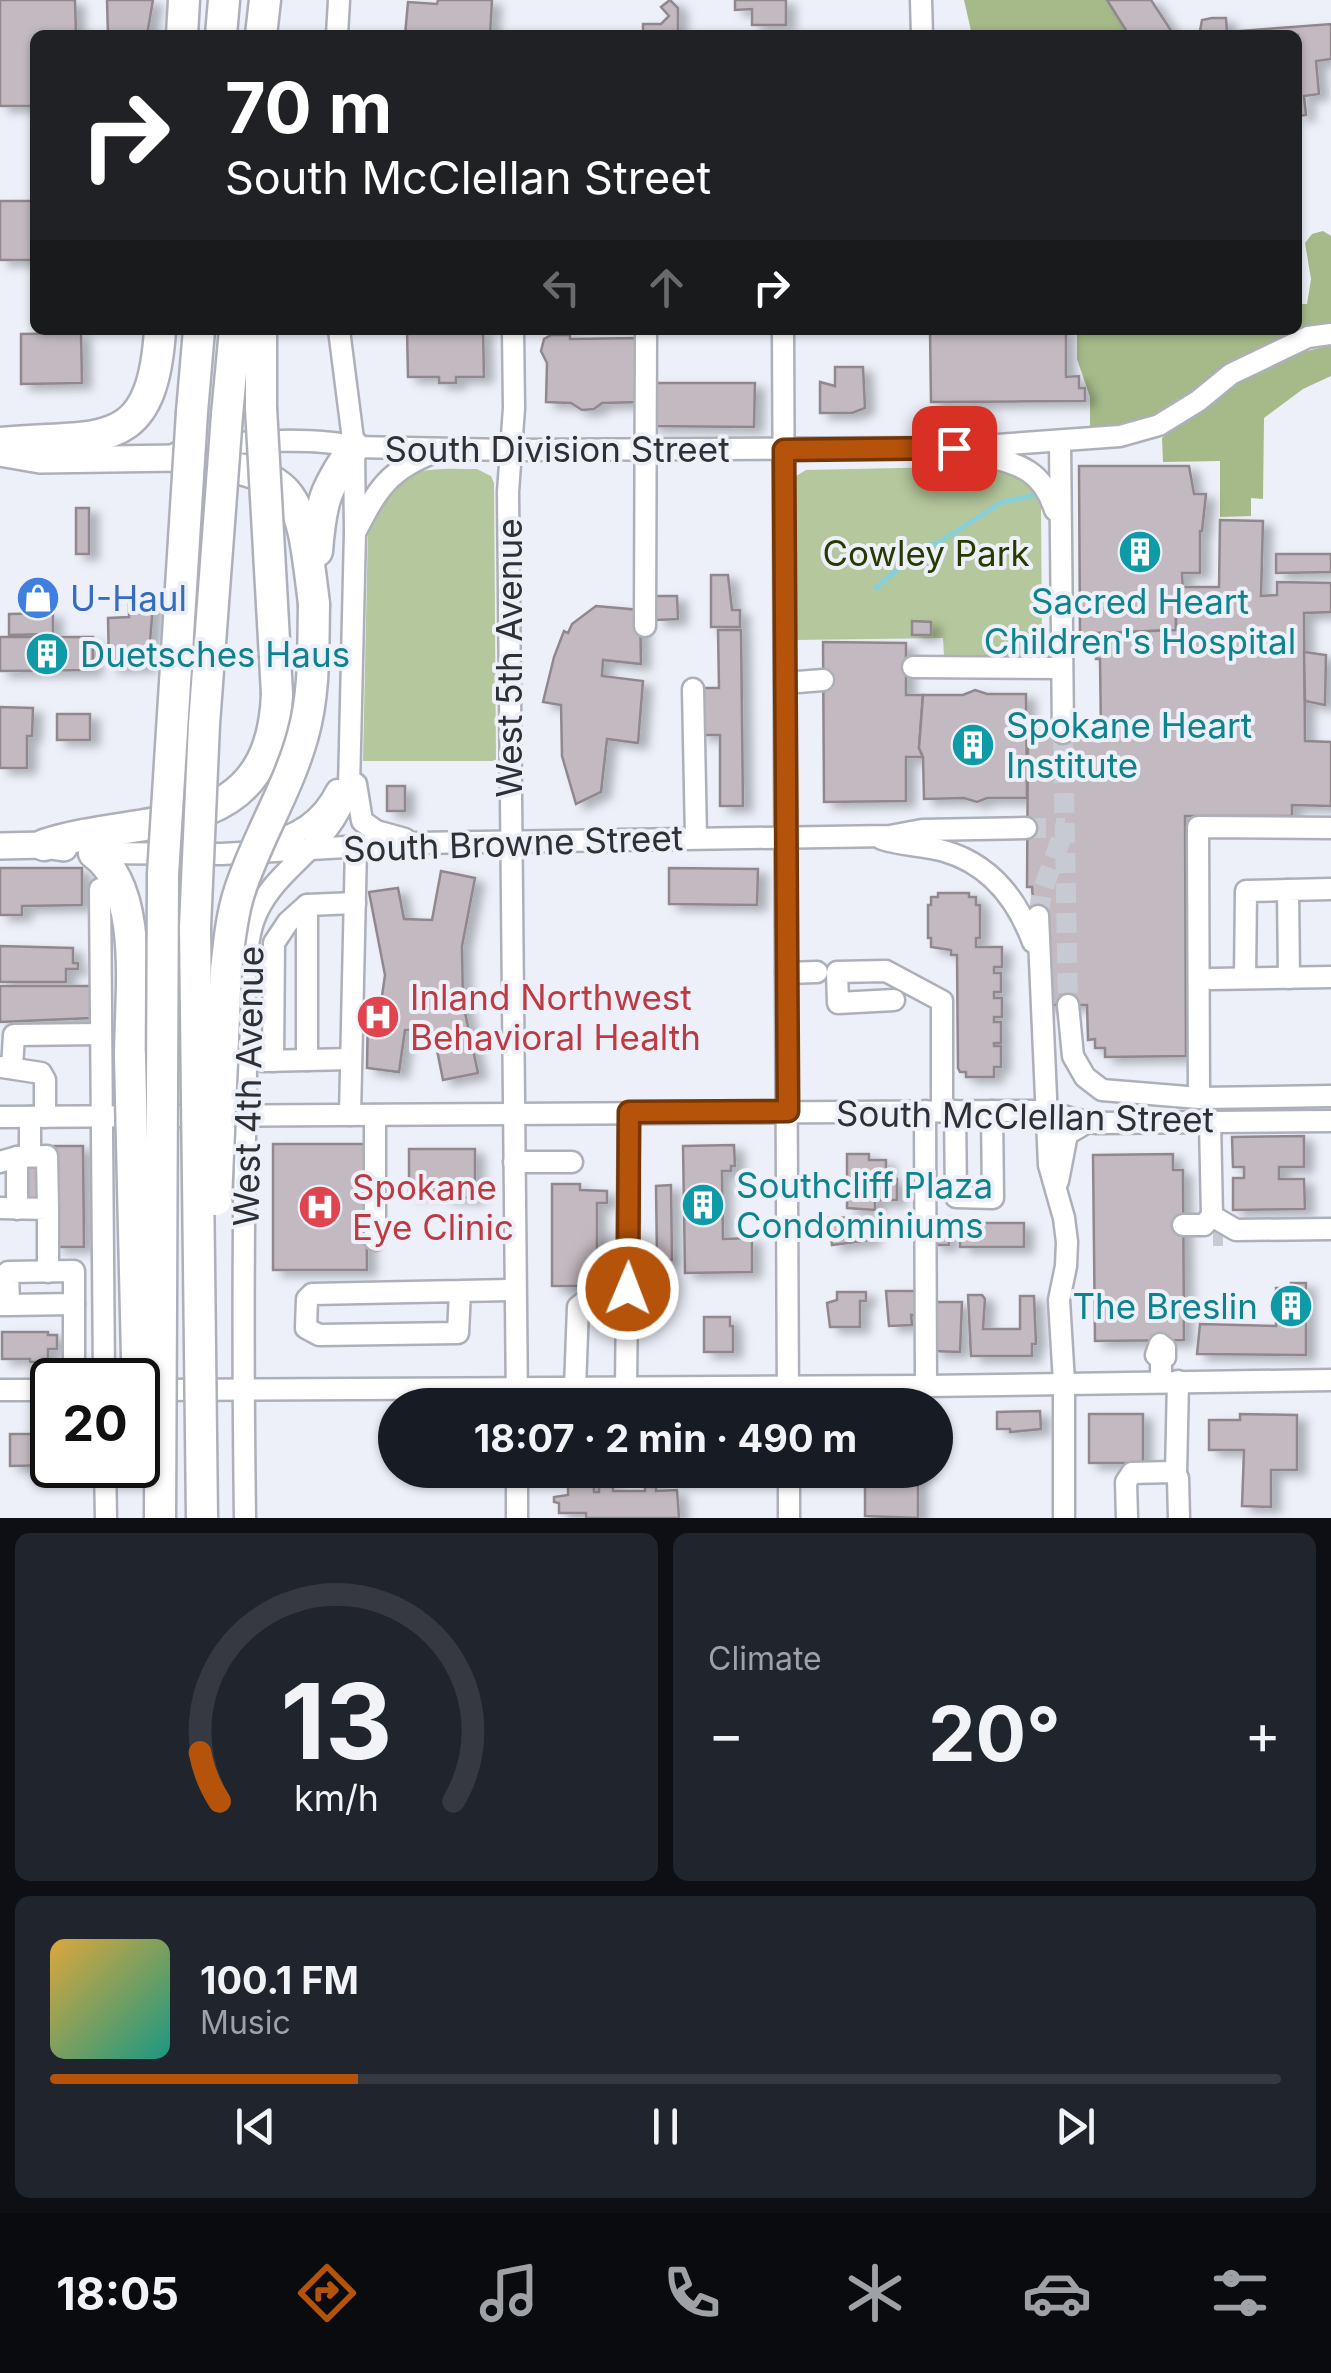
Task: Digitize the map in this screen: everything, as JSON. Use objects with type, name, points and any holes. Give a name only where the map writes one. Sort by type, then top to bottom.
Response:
[{"type":"highway","points":[[182,30],[184,0]]},
{"type":"highway","points":[[222,30],[224,0]]},
{"type":"highway","points":[[262,30],[264,0]]},
{"type":"highway","points":[[274,30],[276,0]]},
{"type":"highway","points":[[0,443],[93,438],[118,430],[137,414],[149,392],[158,367],[160,335]]},
{"type":"highway","points":[[160,1518],[163,874],[198,335]]},
{"type":"highway","points":[[203,1518],[195,926],[204,724],[234,335]]},
{"type":"highway","points":[[44,845],[72,836],[171,822],[215,808],[236,793],[252,774],[274,730],[276,694],[261,408],[261,335]]},
{"type":"highway","points":[[203,1518],[226,970],[239,894],[292,766],[309,711],[323,498],[354,448]]},
{"type":"highway","points":[[178,458],[254,471],[285,490],[304,528],[314,604]]},
{"type":"highway","points":[[94,853],[116,874],[129,910],[137,1358],[151,1518]]},
{"type":"main road","name":"South Division Street","points":[[0,453],[40,460],[178,458]]},
{"type":"main road","name":"South Browne Street","points":[[0,846],[44,845],[94,853]]},
{"type":"street","points":[[337,30],[340,0]]},
{"type":"street","points":[[922,0],[922,30]]},
{"type":"street","name":"South Division Street","points":[[178,458],[206,446],[322,442],[354,448],[784,450],[954,448],[1120,436],[1159,424],[1198,401],[1231,374],[1308,336],[1331,334]]},
{"type":"street","name":"West 4th Avenue","points":[[244,1518],[245,1115],[252,925],[262,900],[335,822],[349,788],[354,448],[340,335]]},
{"type":"street","name":"West 5th Avenue","points":[[513,335],[508,492],[517,1388]]},
{"type":"street","points":[[645,626],[646,335]]},
{"type":"street","points":[[784,335],[788,1388]]},
{"type":"street","points":[[1060,442],[1063,733]]},
{"type":"street","points":[[954,448],[1030,470],[1050,494],[1060,527]]},
{"type":"street","points":[[355,532],[380,486],[398,470],[442,449]]},
{"type":"street","points":[[913,667],[1062,668]]},
{"type":"street","points":[[785,690],[823,688]]},
{"type":"street","points":[[693,689],[696,838]]},
{"type":"street","points":[[350,740],[356,757],[356,801],[362,821],[376,831],[416,843]]},
{"type":"street","points":[[222,854],[287,838],[312,824],[337,792],[350,740]]},
{"type":"street","points":[[1199,1098],[1198,827],[1331,828]]},
{"type":"street","name":"South Browne Street","points":[[94,853],[222,854],[416,843],[871,836],[1026,828]]},
{"type":"street","points":[[871,836],[906,847],[943,851],[986,872],[1018,905],[1034,944],[1038,967]]},
{"type":"street","points":[[350,1115],[356,847]]},
{"type":"street","points":[[100,889],[104,1358]]},
{"type":"street","points":[[1288,890],[1288,978]]},
{"type":"street","points":[[1246,978],[1246,891],[1331,890]]},
{"type":"street","points":[[273,1060],[274,943],[288,922],[307,905],[355,903]]},
{"type":"street","points":[[307,905],[307,1060]]},
{"type":"street","points":[[1038,916],[1048,1165],[1059,1198]]},
{"type":"street","points":[[894,1000],[838,1002],[837,972],[886,971],[942,1001],[941,1111],[926,1386]]},
{"type":"street","points":[[786,973],[816,972]]},
{"type":"street","points":[[1211,979],[1331,977]]},
{"type":"street","name":"South McClellan Street","points":[[1068,1005],[1073,1056],[1084,1077],[1102,1090],[1199,1098],[1331,1096]]},
{"type":"street","points":[[48,1209],[8,1208],[16,1159],[38,1117],[45,1080],[41,1073],[6,1067],[14,1034],[101,1034]]},
{"type":"street","points":[[246,1061],[351,1060]]},
{"type":"street","points":[[941,1111],[956,1197],[993,1198],[992,1111]]},
{"type":"street","name":"South McClellan Street","points":[[0,1117],[1047,1111],[1086,1123],[1331,1121]]},
{"type":"street","points":[[626,1388],[629,1112]]},
{"type":"street","points":[[375,1115],[375,1240]]},
{"type":"street","points":[[1210,1122],[1221,1230]]},
{"type":"street","points":[[1064,1518],[1064,1382],[1059,1300],[1067,1242],[1058,1180],[1067,1134],[1086,1123]]},
{"type":"street","points":[[16,1159],[47,1156],[48,1272]]},
{"type":"street","points":[[514,1162],[572,1162]]},
{"type":"street","points":[[1184,1231],[1204,1224],[1221,1230],[1331,1229]]},
{"type":"street","points":[[74,1304],[4,1305],[8,1272],[74,1271],[74,1304],[74,1358]]},
{"type":"street","points":[[460,1291],[458,1332],[319,1335],[306,1328],[307,1299],[312,1294],[460,1291],[515,1290]]},
{"type":"street","points":[[575,1388],[578,1306],[588,1299],[627,1298]]},
{"type":"street","points":[[898,1388],[1064,1382],[1164,1361],[1331,1380]]},
{"type":"street","points":[[1164,1361],[1179,1518]]},
{"type":"street","points":[[0,1390],[30,1390]]},
{"type":"street","points":[[160,1390],[378,1393]]},
{"type":"street","points":[[1127,1518],[1126,1482],[1132,1472],[1176,1474]]},
{"type":"street","points":[[105,1488],[106,1518]]},
{"type":"street","points":[[517,1488],[518,1518]]},
{"type":"street","points":[[789,1488],[789,1518]]},
{"type":"green space","points":[[964,0],[1107,0],[1126,30],[971,30]]},
{"type":"green space","points":[[1323,231],[1331,236],[1331,325],[1302,334],[1302,304],[1307,304],[1311,279],[1305,243],[1312,234]]},
{"type":"green space","points":[[1077,335],[1298,335],[1268,344],[1229,366],[1172,409],[1143,424],[1090,432],[1090,397],[1077,359]]},
{"type":"green space","points":[[1331,346],[1331,376],[1303,389],[1264,418],[1263,499],[1251,498],[1251,516],[1220,517],[1220,461],[1163,462],[1162,438],[1241,381],[1284,359]]},
{"type":"green space","name":"Cowley Park","points":[[992,466],[1023,476],[1041,502],[1042,655],[944,656],[943,638],[795,640],[796,476],[806,470]]},
{"type":"green space","points":[[437,469],[477,469],[491,476],[494,483],[496,761],[363,761],[368,528],[376,505],[388,487],[411,474]]},
{"type":"building","points":[[0,0],[75,0],[76,30],[30,30],[30,106],[0,106]]},
{"type":"building","points":[[107,0],[153,0],[148,30],[108,30]]},
{"type":"building","points":[[438,0],[492,0],[490,30],[405,30],[408,2],[437,4]]},
{"type":"building","points":[[670,0],[678,8],[678,30],[643,30],[643,24],[661,24],[669,16],[661,7]]},
{"type":"building","points":[[735,0],[786,0],[786,25],[752,25],[752,9],[735,10]]},
{"type":"building","points":[[1107,0],[1151,0],[1171,30],[1126,30]]},
{"type":"building","points":[[1226,18],[1227,30],[1200,30],[1202,20]]},
{"type":"building","points":[[1331,24],[1331,59],[1316,61],[1319,94],[1304,96],[1306,115],[1302,116],[1302,30],[1253,30]]},
{"type":"building","points":[[0,201],[30,201],[30,260],[0,260]]},
{"type":"building","points":[[21,334],[81,335],[82,383],[21,384]]},
{"type":"building","points":[[407,335],[483,335],[484,377],[456,377],[456,383],[439,383],[439,377],[408,377]]},
{"type":"building","points":[[570,335],[570,339],[638,338],[639,402],[602,403],[594,409],[582,410],[571,403],[546,402],[547,363],[541,351],[544,339]]},
{"type":"building","points":[[930,335],[1066,335],[1066,377],[1079,376],[1079,388],[1085,388],[1085,401],[931,402]]},
{"type":"building","points":[[835,367],[863,367],[865,408],[852,413],[820,413],[820,382],[835,386]]},
{"type":"building","points":[[650,383],[755,383],[754,427],[650,426]]},
{"type":"building","name":"Sacred Heart Children's Hospital","points":[[1079,466],[1189,466],[1194,494],[1206,494],[1200,531],[1200,573],[1182,573],[1183,593],[1176,594],[1176,630],[1080,634]]},
{"type":"building","points":[[76,508],[89,508],[89,554],[76,554]]},
{"type":"building","points":[[1220,520],[1263,521],[1261,596],[1277,595],[1277,582],[1331,583],[1331,612],[1304,613],[1305,741],[1331,742],[1331,806],[1292,805],[1292,816],[1185,816],[1186,1056],[1105,1057],[1105,1048],[1095,1048],[1095,1039],[1088,1040],[1087,1005],[1041,1005],[1032,887],[1027,887],[1028,734],[1101,734],[1096,633],[1176,630],[1176,594],[1183,593],[1183,587],[1219,587]]},
{"type":"building","points":[[1276,554],[1331,554],[1331,572],[1276,573]]},
{"type":"building","points":[[711,575],[728,575],[732,610],[740,610],[740,627],[711,627]]},
{"type":"building","points":[[154,593],[148,666],[109,667],[108,618],[129,617],[129,594]]},
{"type":"building","points":[[655,596],[677,596],[678,619],[656,620]]},
{"type":"building","points":[[596,606],[640,610],[641,664],[603,660],[602,676],[643,681],[638,743],[607,739],[601,792],[576,804],[562,756],[561,705],[543,702],[564,631],[568,633],[572,624]]},
{"type":"building","points":[[53,613],[53,634],[9,635],[9,614]]},
{"type":"building","points":[[912,621],[931,622],[931,635],[912,635]]},
{"type":"building","points":[[718,630],[741,630],[743,806],[720,806],[720,735],[700,735],[700,688],[719,688]]},
{"type":"building","name":"Duetsches Haus","points":[[0,637],[93,637],[93,670],[0,671]]},
{"type":"building","points":[[823,642],[906,643],[906,695],[923,695],[919,748],[923,757],[906,757],[906,801],[824,802]]},
{"type":"building","points":[[1304,652],[1326,655],[1325,705],[1305,701]]},
{"type":"building","name":"Spokane Heart Institute","points":[[975,690],[987,694],[1026,694],[1027,798],[987,798],[977,802],[964,798],[924,799],[923,757],[919,748],[923,695],[963,695]]},
{"type":"building","points":[[0,707],[33,708],[32,736],[27,736],[27,768],[0,768]]},
{"type":"building","points":[[57,714],[90,714],[90,740],[57,740]]},
{"type":"building","points":[[387,786],[405,786],[405,811],[387,811]]},
{"type":"building","points":[[0,868],[82,868],[82,905],[22,906],[22,915],[0,915]]},
{"type":"building","points":[[669,868],[758,869],[757,905],[669,904]]},
{"type":"building","points":[[441,871],[475,878],[462,946],[463,1003],[478,1073],[443,1080],[433,1030],[405,1030],[399,1072],[367,1068],[368,1010],[380,1010],[385,975],[369,892],[398,888],[404,919],[432,920]]},
{"type":"building","points":[[938,893],[969,893],[969,897],[976,897],[976,905],[980,905],[980,938],[976,938],[976,947],[1002,947],[1002,967],[994,967],[994,973],[1001,973],[1001,992],[994,992],[994,998],[1002,998],[1002,1017],[994,1017],[994,1022],[1001,1022],[1001,1043],[994,1046],[1001,1046],[1001,1067],[994,1067],[994,1077],[966,1077],[966,1072],[958,1068],[957,955],[951,955],[951,950],[931,947],[928,938],[928,905]]},
{"type":"building","points":[[0,946],[73,948],[73,963],[78,963],[78,969],[66,969],[66,982],[0,982]]},
{"type":"building","points":[[0,986],[91,986],[91,1018],[0,1022]]},
{"type":"building","points":[[1304,1136],[1304,1167],[1279,1167],[1279,1179],[1304,1179],[1305,1209],[1233,1210],[1233,1178],[1244,1178],[1244,1167],[1233,1167],[1232,1137]]},
{"type":"building","name":"Spokane Eye Clinic","points":[[273,1144],[366,1144],[367,1270],[273,1270]]},
{"type":"building","name":"Southcliff Plaza Condominiums","points":[[734,1145],[735,1166],[731,1166],[731,1171],[722,1171],[723,1239],[752,1238],[752,1272],[685,1273],[683,1146]]},
{"type":"building","points":[[54,1146],[83,1146],[84,1247],[55,1247]]},
{"type":"building","points":[[409,1149],[475,1149],[475,1198],[444,1197],[444,1191],[409,1194]]},
{"type":"building","points":[[847,1154],[869,1154],[869,1160],[886,1160],[886,1179],[897,1179],[897,1200],[875,1200],[875,1210],[847,1208]]},
{"type":"building","points":[[1173,1154],[1173,1170],[1183,1170],[1184,1340],[1095,1341],[1093,1155]]},
{"type":"building","points":[[22,1164],[38,1164],[37,1199],[22,1199]]},
{"type":"building","points":[[552,1184],[580,1184],[580,1190],[607,1191],[607,1203],[597,1203],[597,1269],[607,1269],[606,1282],[601,1282],[601,1286],[552,1286]]},
{"type":"building","points":[[671,1185],[672,1260],[657,1260],[656,1186]]},
{"type":"building","points":[[871,1217],[871,1240],[832,1245],[829,1218]]},
{"type":"building","points":[[948,1217],[949,1245],[933,1245],[932,1218]]},
{"type":"building","points":[[960,1223],[1024,1223],[1024,1247],[960,1247]]},
{"type":"building","name":"The Breslin","points":[[1291,1283],[1306,1283],[1306,1355],[1197,1354],[1200,1324],[1276,1326],[1276,1288],[1291,1288]]},
{"type":"building","points":[[886,1291],[915,1291],[916,1315],[911,1315],[912,1325],[889,1326]]},
{"type":"building","points":[[837,1292],[866,1292],[866,1301],[860,1301],[860,1327],[830,1327],[827,1303],[837,1300]]},
{"type":"building","points":[[968,1295],[982,1295],[985,1299],[983,1329],[1020,1329],[1020,1296],[1034,1296],[1036,1344],[1032,1344],[1032,1356],[971,1356]]},
{"type":"building","points":[[934,1302],[962,1302],[960,1352],[933,1351]]},
{"type":"building","points":[[704,1317],[730,1317],[733,1352],[704,1352]]},
{"type":"building","points":[[2,1332],[57,1335],[57,1349],[48,1349],[48,1358],[2,1359]]},
{"type":"building","points":[[1040,1411],[1041,1429],[997,1429],[997,1412]]},
{"type":"building","points":[[1089,1414],[1143,1414],[1143,1463],[1089,1463]]},
{"type":"building","points":[[1240,1414],[1297,1415],[1297,1470],[1271,1470],[1271,1507],[1242,1506],[1244,1450],[1209,1450],[1209,1420],[1240,1420]]},
{"type":"building","points":[[10,1434],[30,1434],[30,1466],[10,1466]]},
{"type":"building","points":[[568,1488],[594,1488],[594,1492],[599,1492],[599,1488],[677,1490],[679,1518],[586,1518],[586,1513],[559,1513],[554,1497],[568,1495]]},
{"type":"building","points":[[865,1488],[918,1488],[918,1518],[865,1516]]},
{"type":"waterway","points":[[876,588],[923,547],[938,543],[1002,502],[1035,495]]},
{"type":"tunnel","points":[[1063,733],[1068,1005]]},
{"type":"tunnel","points":[[1026,828],[1065,828]]},
{"type":"tunnel","points":[[1038,916],[1042,892],[1061,839]]},
{"type":"tunnel","points":[[1213,1236],[1223,1236]]},
{"type":"place","name":"Sacred Heart Children's Hospital","points":[[1140,552]]},
{"type":"place","name":"U-Haul","points":[[38,598]]},
{"type":"place","name":"Duetsches Haus","points":[[47,654]]},
{"type":"place","name":"Spokane Heart Institute","points":[[973,745]]},
{"type":"place","name":"Inland Northwest Behavioral Health","points":[[378,1017]]},
{"type":"place","name":"Southcliff Plaza Condominiums","points":[[703,1205]]},
{"type":"place","name":"Spokane Eye Clinic","points":[[320,1207]]},
{"type":"place","name":"The Breslin","points":[[1291,1306]]},
{"type":"route","points":[[628,1289],[629,1112],[788,1111],[784,450],[954,448]]}]
